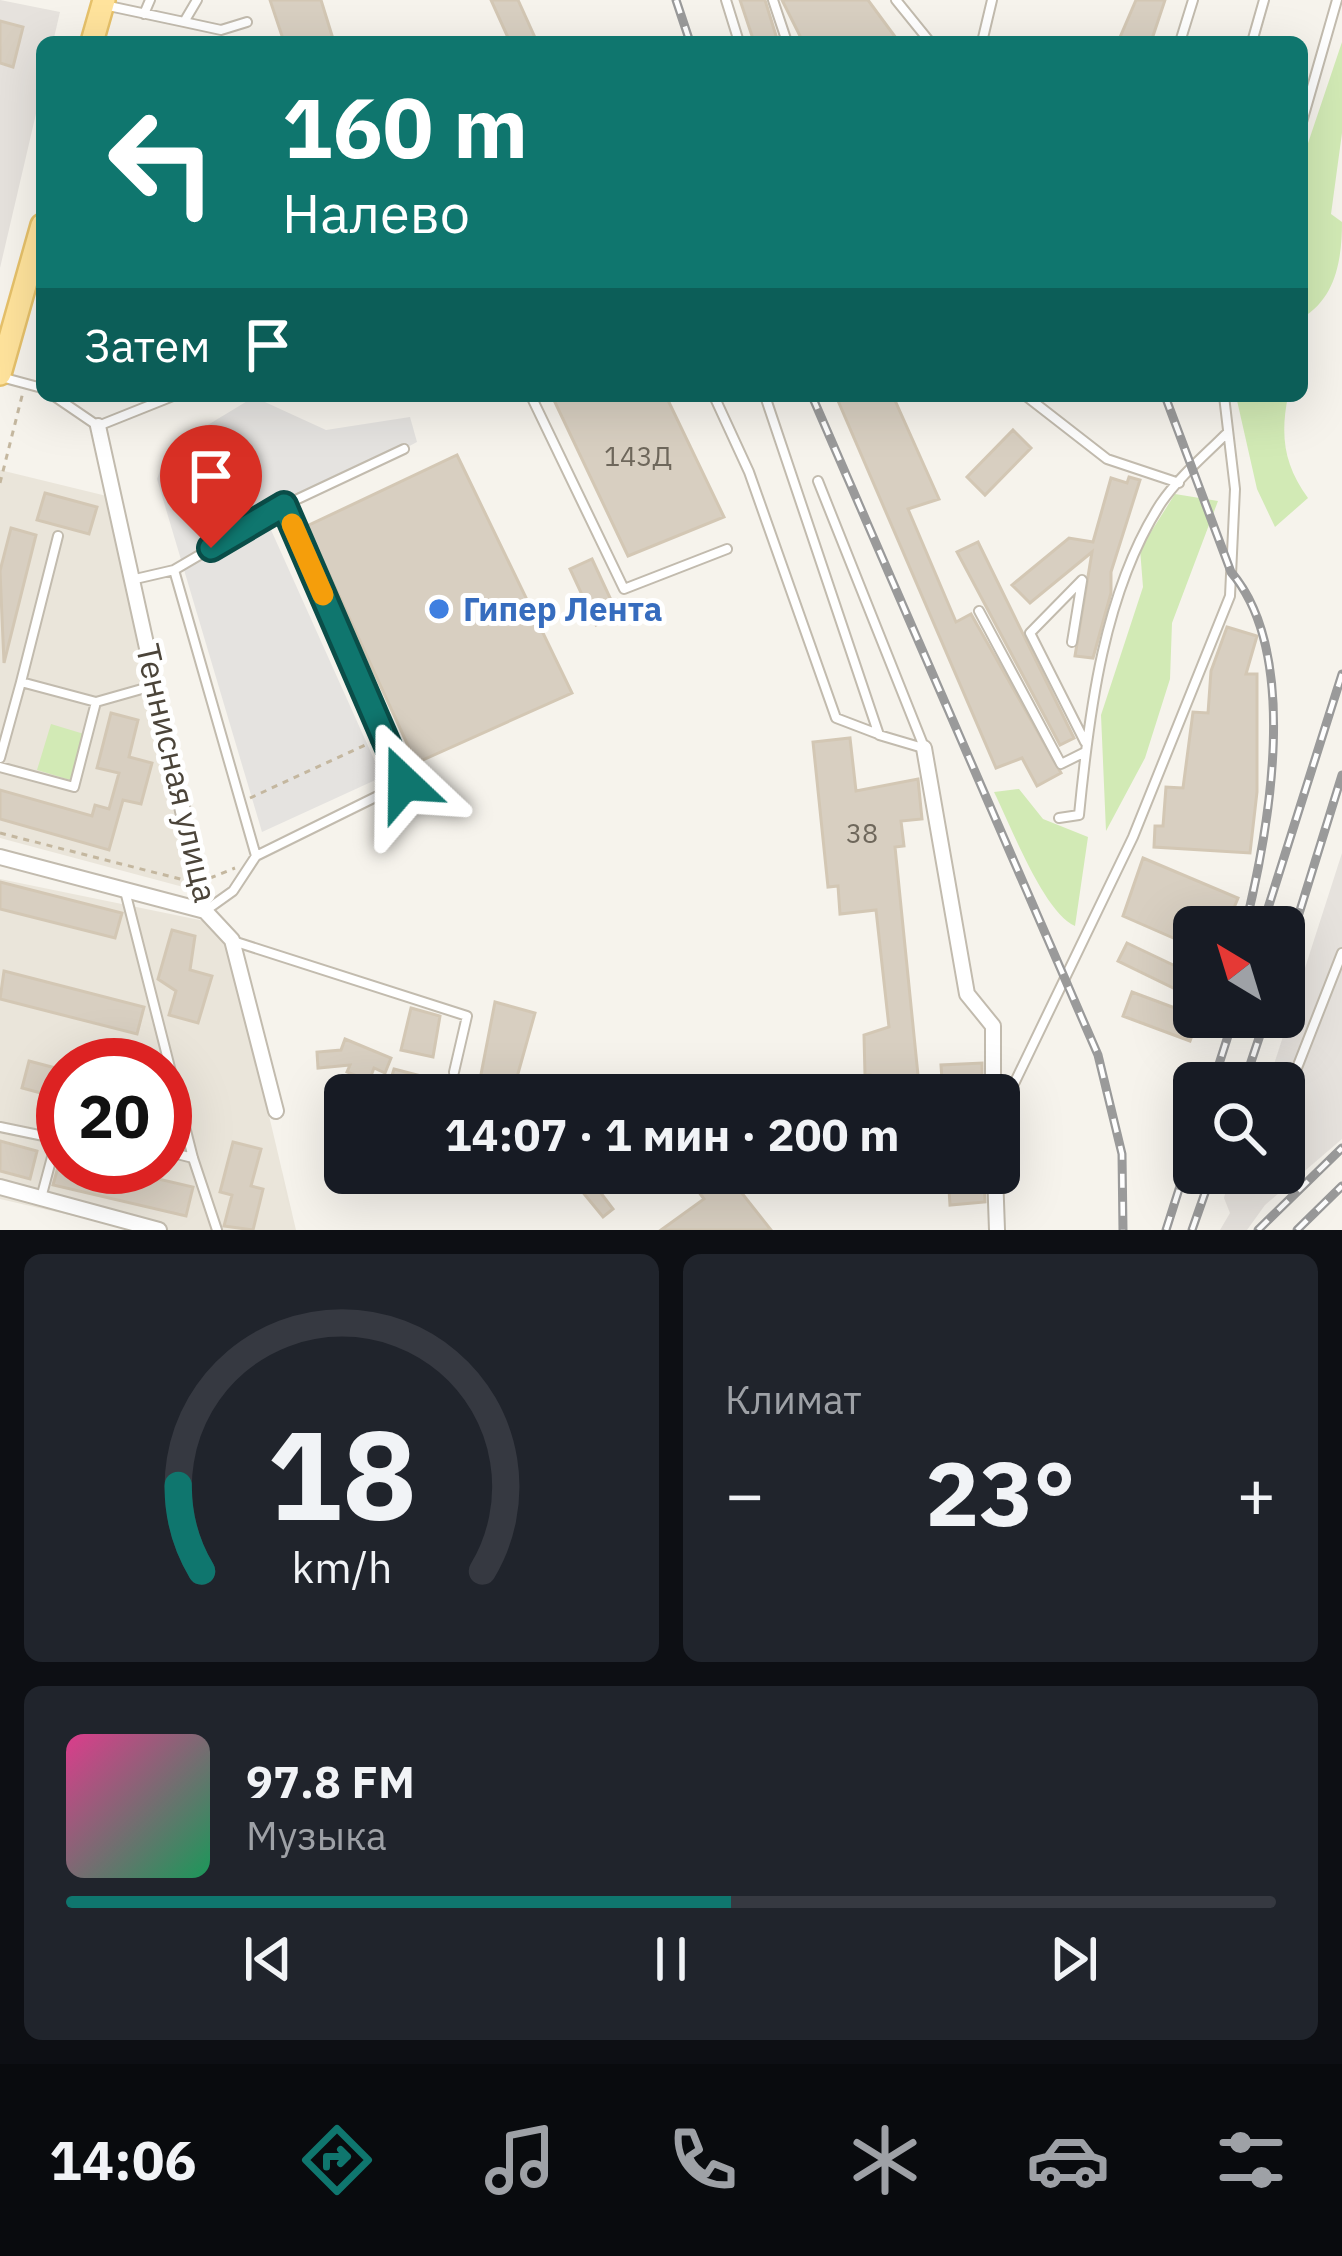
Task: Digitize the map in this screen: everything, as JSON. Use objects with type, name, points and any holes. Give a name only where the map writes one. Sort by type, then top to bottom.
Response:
[{"type":"main road","points":[[93,36],[96,2]]},
{"type":"main road","points":[[0,375],[36,260]]},
{"type":"street","name":"Теннисная улица","points":[[98,426],[205,911],[232,940],[276,1111]]},
{"type":"street","points":[[924,748],[967,994],[993,1026],[993,1074]]},
{"type":"street","points":[[0,857],[205,911]]},
{"type":"street","points":[[0,1187],[159,1230]]},
{"type":"street","points":[[996,1194],[997,1230]]},
{"type":"lane","points":[[144,14],[150,0]]},
{"type":"lane","points":[[184,22],[197,0]]},
{"type":"lane","points":[[726,0],[737,36]]},
{"type":"lane","points":[[773,0],[785,36]]},
{"type":"lane","points":[[896,0],[924,36]]},
{"type":"lane","points":[[983,36],[992,0]]},
{"type":"lane","points":[[1182,36],[1193,0]]},
{"type":"lane","points":[[1254,36],[1264,0]]},
{"type":"lane","points":[[1308,90],[1337,0]]},
{"type":"lane","points":[[96,2],[221,30],[247,22]]},
{"type":"lane","points":[[0,375],[36,386]]},
{"type":"lane","points":[[63,402],[98,426],[158,402]]},
{"type":"lane","points":[[534,402],[624,589],[727,549]]},
{"type":"lane","points":[[717,402],[749,472],[836,718],[924,748]]},
{"type":"lane","points":[[767,402],[879,734]]},
{"type":"lane","points":[[1034,402],[1107,459],[1179,483]]},
{"type":"lane","points":[[1019,1074],[1133,837],[1230,596],[1235,489],[1224,402]]},
{"type":"lane","points":[[1059,818],[1078,814],[1086,747],[1127,572],[1162,501],[1226,434]]},
{"type":"lane","points":[[131,580],[174,569],[284,505],[404,449]]},
{"type":"lane","points":[[818,481],[924,748]]},
{"type":"lane","points":[[205,911],[233,891],[256,856],[404,783],[284,505]]},
{"type":"lane","points":[[58,536],[3,736],[0,763],[74,787],[96,702]]},
{"type":"lane","points":[[174,569],[256,856]]},
{"type":"lane","points":[[1072,642],[1082,580],[1030,633],[1086,747]]},
{"type":"lane","points":[[979,611],[1061,764],[1086,747]]},
{"type":"lane","points":[[21,682],[96,702],[156,685]]},
{"type":"lane","points":[[125,890],[193,1158],[217,1230]]},
{"type":"lane","points":[[232,940],[467,1016],[454,1072]]},
{"type":"lane","points":[[1299,1062],[1342,953]]},
{"type":"lane","points":[[0,1127],[36,1135]]},
{"type":"lane","points":[[41,1199],[43,1194]]},
{"type":"path","points":[[0,483],[25,383]]},
{"type":"path","points":[[241,802],[384,737]]},
{"type":"path","points":[[0,833],[199,883],[241,862]]},
{"type":"shaded area","points":[[0,0],[60,12],[54,36],[36,36],[36,114],[0,268]]},
{"type":"shaded area","points":[[246,402],[265,402],[326,430],[410,417],[417,442],[267,521],[382,777],[262,832],[157,479],[168,449]]},
{"type":"shaded area","points":[[0,470],[119,499],[187,888],[0,838]]},
{"type":"shaded area","points":[[1342,853],[1342,1139],[1305,1171],[1305,1062],[1275,1062],[1282,1038],[1305,1038],[1305,968]]},
{"type":"shaded area","points":[[0,879],[224,925],[296,1230],[135,1230],[0,1199]]},
{"type":"shaded area","points":[[1225,1194],[1278,1194],[1247,1230],[1220,1230],[1230,1213]]},
{"type":"green space","points":[[1342,42],[1342,133],[1331,214],[1342,222],[1341,250],[1330,289],[1308,314],[1308,143]]},
{"type":"green space","points":[[1237,402],[1287,402],[1286,450],[1308,498],[1275,527],[1257,489]]},
{"type":"green space","points":[[1175,494],[1218,501],[1172,623],[1170,679],[1145,758],[1106,831],[1101,715],[1143,587],[1140,549]]},
{"type":"green space","points":[[51,724],[84,734],[70,780],[37,770]]},
{"type":"green space","points":[[1019,789],[1043,819],[1088,837],[1075,926],[1063,918],[1040,886],[994,792]]},
{"type":"building","points":[[270,0],[321,0],[332,36],[282,36]]},
{"type":"building","points":[[491,0],[518,0],[534,36],[507,36]]},
{"type":"building","points":[[740,0],[765,0],[776,36],[752,36]]},
{"type":"building","points":[[782,0],[868,0],[895,36],[800,36]]},
{"type":"building","points":[[1136,0],[1165,0],[1153,36],[1121,36]]},
{"type":"building","points":[[0,21],[23,27],[13,67],[0,63]]},
{"type":"building","points":[[555,402],[669,402],[724,517],[628,556]]},
{"type":"building","points":[[839,402],[896,402],[939,499],[908,509],[956,622],[971,614],[1061,773],[1037,786],[1022,758],[996,768]]},
{"type":"building","points":[[1013,430],[1031,448],[985,495],[967,477]]},
{"type":"building","name":"Гипер Лента","points":[[457,455],[572,693],[416,763],[307,526]]},
{"type":"building","points":[[1129,477],[1140,480],[1111,572],[1111,593],[1093,658],[1075,656],[1092,552],[1030,603],[1012,585],[1069,538],[1093,542],[1111,478],[1127,483]]},
{"type":"building","points":[[45,493],[97,507],[89,534],[37,520]]},
{"type":"building","points":[[11,528],[36,535],[4,663],[0,571]]},
{"type":"building","points":[[978,542],[1074,738],[1060,745],[957,552]]},
{"type":"building","points":[[592,559],[618,615],[596,625],[570,569]]},
{"type":"building","points":[[1227,627],[1257,636],[1246,674],[1257,674],[1257,792],[1250,853],[1154,847],[1155,826],[1163,826],[1166,787],[1183,788],[1193,712],[1208,713],[1211,671]]},
{"type":"building","points":[[111,713],[138,720],[129,757],[152,763],[141,804],[123,800],[109,850],[0,819],[0,790],[92,816],[95,805],[109,809],[119,773],[97,768]]},
{"type":"building","points":[[850,738],[856,791],[918,779],[922,819],[901,821],[904,846],[895,847],[918,1074],[865,1074],[864,1035],[889,1027],[876,910],[840,914],[838,886],[828,887],[813,742]]},
{"type":"building","points":[[1143,858],[1238,898],[1235,906],[1173,906],[1173,938],[1123,916]]},
{"type":"building","points":[[0,882],[122,913],[115,938],[0,909]]},
{"type":"building","points":[[172,930],[195,936],[190,970],[212,976],[198,1023],[169,1015],[176,991],[158,979]]},
{"type":"building","points":[[1127,943],[1173,965],[1173,988],[1118,961]]},
{"type":"building","points":[[4,971],[144,1007],[137,1034],[0,999]]},
{"type":"building","points":[[1132,992],[1173,1007],[1173,1035],[1123,1016]]},
{"type":"building","points":[[495,1002],[535,1013],[518,1074],[481,1074]]},
{"type":"building","points":[[411,1008],[440,1016],[433,1057],[401,1050]]},
{"type":"building","points":[[345,1039],[391,1058],[385,1073],[374,1068],[372,1074],[352,1074],[347,1072],[350,1065],[318,1068],[317,1052],[341,1050]]},
{"type":"building","points":[[29,1061],[36,1063],[36,1092],[22,1088]]},
{"type":"building","points":[[982,1063],[982,1074],[942,1074],[941,1065]]},
{"type":"building","points":[[0,1141],[36,1151],[30,1179],[0,1171]]},
{"type":"building","points":[[233,1142],[261,1149],[251,1186],[263,1189],[253,1230],[224,1226],[232,1195],[220,1192]]},
{"type":"building","points":[[92,1194],[191,1194],[186,1216]]},
{"type":"building","points":[[584,1194],[602,1194],[613,1209],[603,1217]]},
{"type":"building","points":[[700,1194],[743,1194],[771,1230],[661,1230],[704,1199]]},
{"type":"building","points":[[949,1194],[985,1194],[985,1202],[950,1205]]},
{"type":"railway","points":[[676,0],[688,36]]},
{"type":"railway","points":[[815,402],[1098,1055],[1122,1154],[1123,1230]]},
{"type":"railway","points":[[1167,402],[1231,572],[1253,607],[1266,648],[1273,695],[1270,794],[1249,906]]},
{"type":"railway","points":[[1269,906],[1342,674]]},
{"type":"railway","points":[[1301,906],[1342,775]]},
{"type":"railway","points":[[1220,1062],[1227,1038]]},
{"type":"railway","points":[[1251,1062],[1259,1038]]},
{"type":"railway","points":[[1258,1230],[1342,1148]]},
{"type":"railway","points":[[1297,1230],[1342,1186]]},
{"type":"railway","points":[[1166,1230],[1177,1194]]},
{"type":"railway","points":[[1192,1230],[1205,1194]]},
{"type":"slow traffic","points":[[292,524],[323,595]]},
{"type":"place","name":"Гипер Лента","points":[[439,609]]},
{"type":"route","points":[[211,548],[284,505],[404,783]]}]
